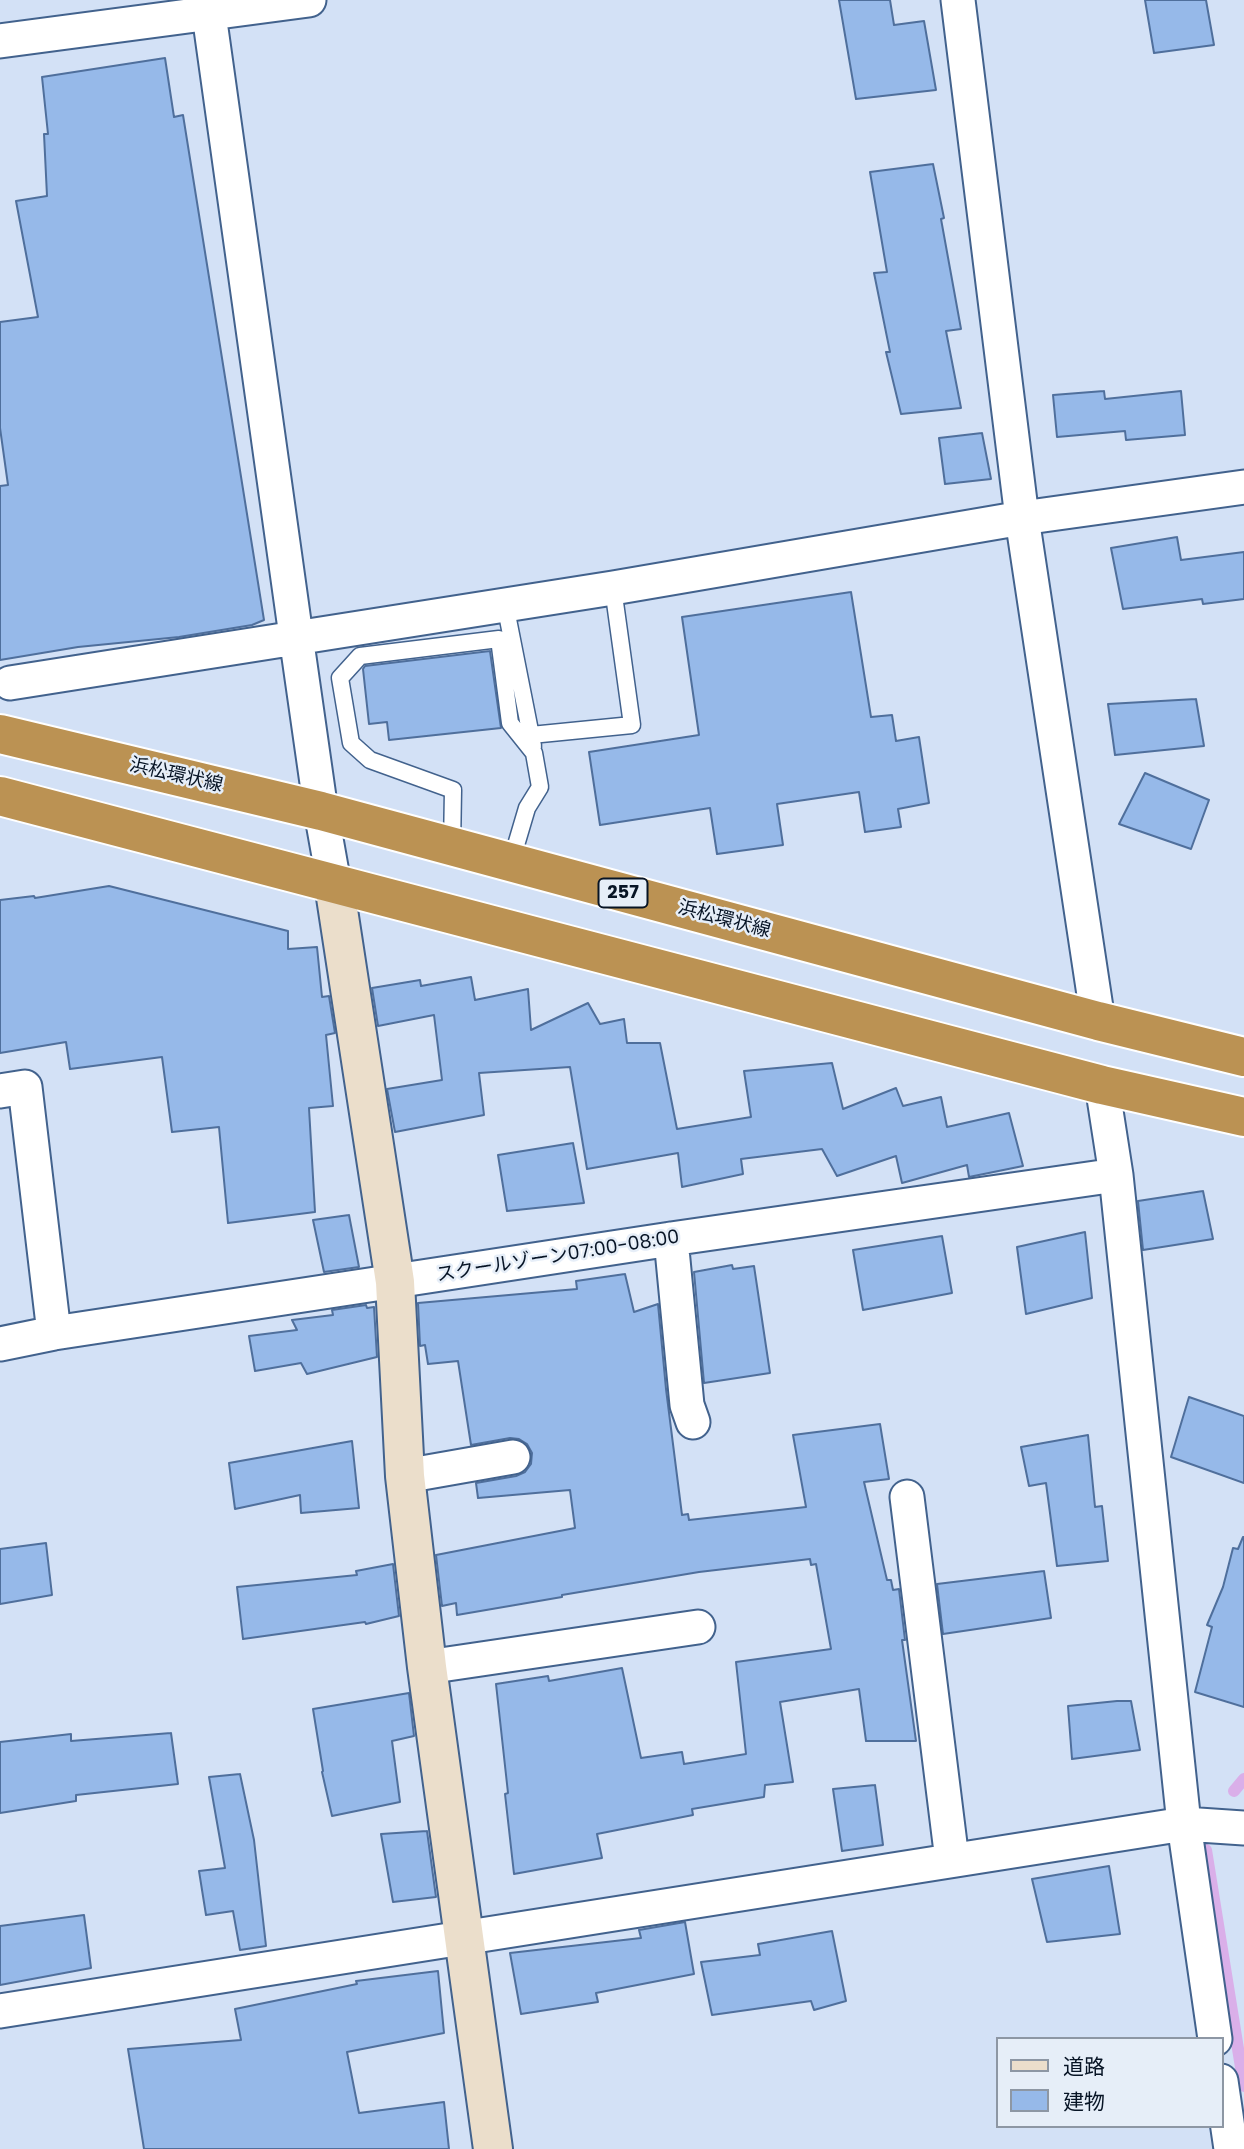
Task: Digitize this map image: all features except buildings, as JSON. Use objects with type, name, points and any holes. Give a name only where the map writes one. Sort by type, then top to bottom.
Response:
[{"type":"highway","name":"浜松環状線","points":[[0,734],[321,811],[1098,1021],[1244,1057]]},
{"type":"highway","points":[[0,796],[1102,1085],[1244,1117]]},
{"type":"street","points":[[0,41],[208,7],[309,0]]},
{"type":"street","points":[[958,0],[1023,519],[1098,1021]]},
{"type":"street","points":[[208,7],[321,811],[395,1282],[405,1476],[427,1667],[493,2149]]},
{"type":"street","points":[[10,682],[1023,519],[1244,487]]},
{"type":"street","points":[[1102,1085],[1116,1175],[1184,1824],[1215,2037]]},
{"type":"street","points":[[0,1091],[25,1087],[54,1333]]},
{"type":"street","name":"スクールゾーン07:00-08:00","points":[[0,1343],[671,1239],[1116,1175]]},
{"type":"street","points":[[671,1239],[687,1405],[693,1422]]},
{"type":"street","points":[[405,1476],[513,1457]]},
{"type":"street","points":[[907,1497],[952,1860]]},
{"type":"street","points":[[427,1667],[698,1627]]},
{"type":"street","points":[[0,2011],[1184,1824],[1244,1828]]},
{"type":"street","points":[[1223,2095],[1231,2149]]},
{"type":"lane","points":[[531,735],[632,724],[613,587]]},
{"type":"lane","points":[[505,604],[540,787],[527,808],[511,863]]},
{"type":"lane","points":[[452,847],[453,790],[370,760],[351,743],[340,678],[360,656],[499,639],[510,723],[534,753]]},
{"type":"waterway","points":[[1234,1791],[1244,1779]]},
{"type":"waterway","points":[[1206,1850],[1244,2086]]}]
